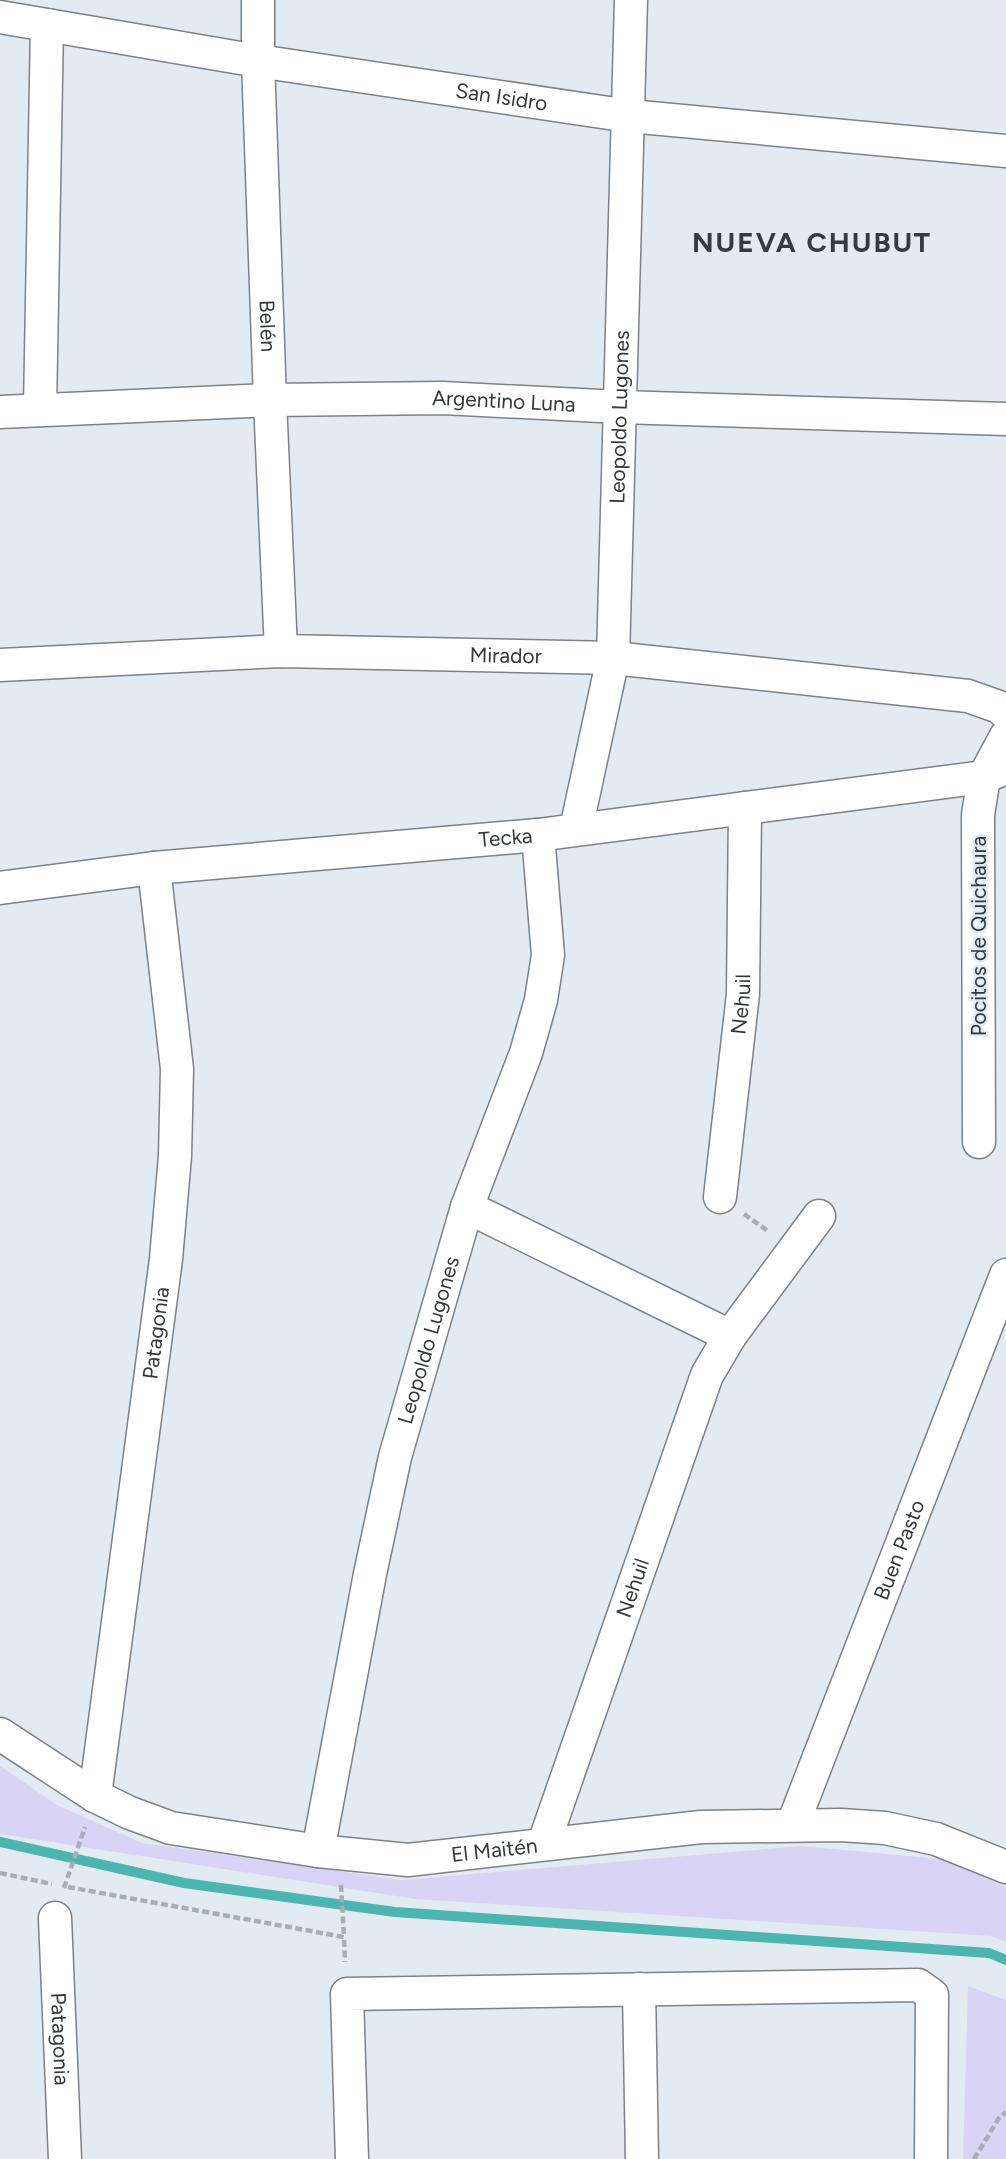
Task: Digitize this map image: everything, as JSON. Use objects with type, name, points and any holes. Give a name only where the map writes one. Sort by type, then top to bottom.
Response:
[{"type":"street","name":"Belén","points":[[258,0],[258,61],[281,651]]},
{"type":"street","name":"Leopoldo Lugones","points":[[576,828],[613,658],[631,0]]},
{"type":"street","name":"San Isidro","points":[[0,17],[258,61],[629,116],[1006,150]]},
{"type":"street","points":[[40,410],[47,25]]},
{"type":"street","name":"Argentino Luna","points":[[0,412],[270,400],[443,398],[620,407],[1006,419]]},
{"type":"street","name":"Mirador","points":[[0,665],[281,651],[613,658],[968,696],[999,707],[1006,713]]},
{"type":"street","name":"Pocitos de Quichaura","points":[[979,1142],[978,815],[1006,736]]},
{"type":"street","name":"Tecka","points":[[0,888],[154,868],[538,835],[995,773]]},
{"type":"street","name":"Nehuil","points":[[720,1197],[743,993],[746,808]]},
{"type":"street","name":"Leopoldo Lugones","points":[[329,1852],[370,1574],[395,1457],[467,1207],[526,1053],[541,1000],[548,955],[538,835]]},
{"type":"street","name":"Patagonia","points":[[95,1796],[166,1259],[175,1156],[177,1069],[154,868]]},
{"type":"street","points":[[467,1207],[730,1336]]},
{"type":"street","name":"Nehuil","points":[[544,1843],[707,1375],[730,1336],[819,1216]]},
{"type":"street","name":"Buen Pasto","points":[[793,1824],[1006,1275]]},
{"type":"street","name":"El Maitén","points":[[0,1734],[95,1796],[171,1828],[329,1852],[408,1860],[701,1827],[793,1824],[885,1828],[936,1839],[1006,1866]]},
{"type":"street","name":"Patagonia","points":[[55,1918],[65,2159]]},
{"type":"street","points":[[352,2159],[347,1994],[918,1985],[932,1995],[931,2159]]},
{"type":"street","points":[[639,1989],[642,2159]]},
{"type":"path","points":[[720,1197],[795,1249]]},
{"type":"path","points":[[65,1887],[95,1796]]},
{"type":"path","points":[[329,1852],[344,1937],[347,1994]]},
{"type":"path","points":[[0,1873],[344,1937]]},
{"type":"path","points":[[974,2159],[999,2118],[1006,2112]]},
{"type":"shaded area","points":[[0,1766],[57,1805],[142,1843],[401,1880],[801,1846],[941,1859],[1006,1887],[1006,1942],[991,1936],[415,1899],[0,1834]]},
{"type":"shaded area","points":[[968,1986],[1006,2000],[1006,2159],[963,2159]]},
{"type":"waterway","points":[[0,1842],[184,1883],[395,1912],[989,1953],[1006,1960]]},
{"type":"district","name":"NUEVA CHUBUT","points":[[812,242]]}]
